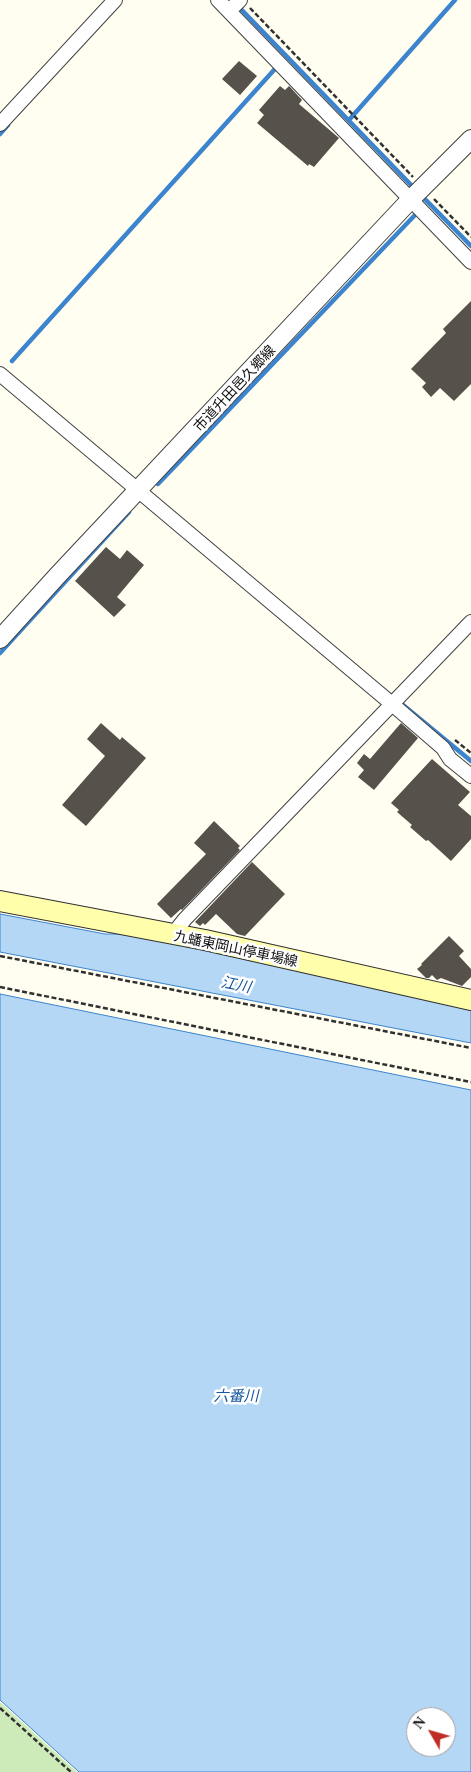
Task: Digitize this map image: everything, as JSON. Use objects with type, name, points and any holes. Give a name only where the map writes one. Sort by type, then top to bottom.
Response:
[{"type":"main road","name":"九蟠東岡山停車場線","points":[[0,901],[173,934],[468,996]]},
{"type":"street","points":[[0,124],[115,0]]},
{"type":"street","points":[[218,0],[238,5],[420,193],[471,262]]},
{"type":"street","name":"市道升田邑久郷線","points":[[0,639],[141,487],[471,139]]},
{"type":"street","points":[[0,374],[141,487],[395,701],[443,748],[450,759],[471,776]]},
{"type":"street","points":[[173,934],[185,919],[471,622]]},
{"type":"path","points":[[238,5],[355,117],[420,193],[471,237]]},
{"type":"path","points":[[0,956],[471,1048]]},
{"type":"path","points":[[0,987],[471,1082]]},
{"type":"path","points":[[0,1708],[71,1772]]},
{"type":"green space","points":[[0,1702],[77,1772],[0,1772]]},
{"type":"water","name":"江川","points":[[0,914],[105,934],[127,934],[459,1005],[459,1007],[471,1010],[471,1043],[0,952]]},
{"type":"water","name":"六番川","points":[[0,994],[471,1090],[471,1772],[79,1772],[0,1700]]},
{"type":"building","points":[[239,61],[257,76],[240,95],[222,79]]},
{"type":"building","points":[[280,86],[285,90],[289,86],[302,100],[299,104],[339,138],[314,167],[309,164],[308,166],[257,123],[264,115],[259,110]]},
{"type":"building","points":[[471,301],[471,384],[454,401],[440,388],[431,397],[422,387],[426,383],[411,369],[446,333],[443,329]]},
{"type":"building","points":[[106,547],[120,559],[127,550],[144,565],[117,597],[126,605],[114,617],[75,581]]},
{"type":"building","points":[[101,723],[120,740],[122,737],[146,758],[86,826],[62,805],[105,756],[87,739]]},
{"type":"building","points":[[401,723],[418,738],[374,790],[358,777],[364,770],[357,763],[364,754],[370,759]]},
{"type":"building","points":[[432,759],[470,792],[458,805],[471,816],[471,839],[451,861],[410,827],[412,825],[397,812],[399,810],[391,803]]},
{"type":"building","points":[[214,821],[240,846],[238,848],[240,850],[182,910],[171,918],[157,904],[206,854],[194,843]]},
{"type":"building","points":[[252,862],[285,894],[245,936],[237,934],[216,914],[205,925],[203,923],[200,926],[195,922]]},
{"type":"building","points":[[449,936],[464,951],[459,956],[471,969],[471,977],[462,986],[441,978],[437,980],[432,975],[426,978],[417,969]]},
{"type":"waterway","points":[[349,120],[455,0]]},
{"type":"waterway","points":[[237,5],[416,190]]},
{"type":"waterway","points":[[12,361],[274,70]]},
{"type":"waterway","points":[[0,134],[8,125]]},
{"type":"waterway","points":[[421,195],[471,246]]},
{"type":"waterway","points":[[158,484],[415,215]]},
{"type":"waterway","points":[[0,653],[129,512]]},
{"type":"waterway","points":[[397,700],[471,761]]}]
